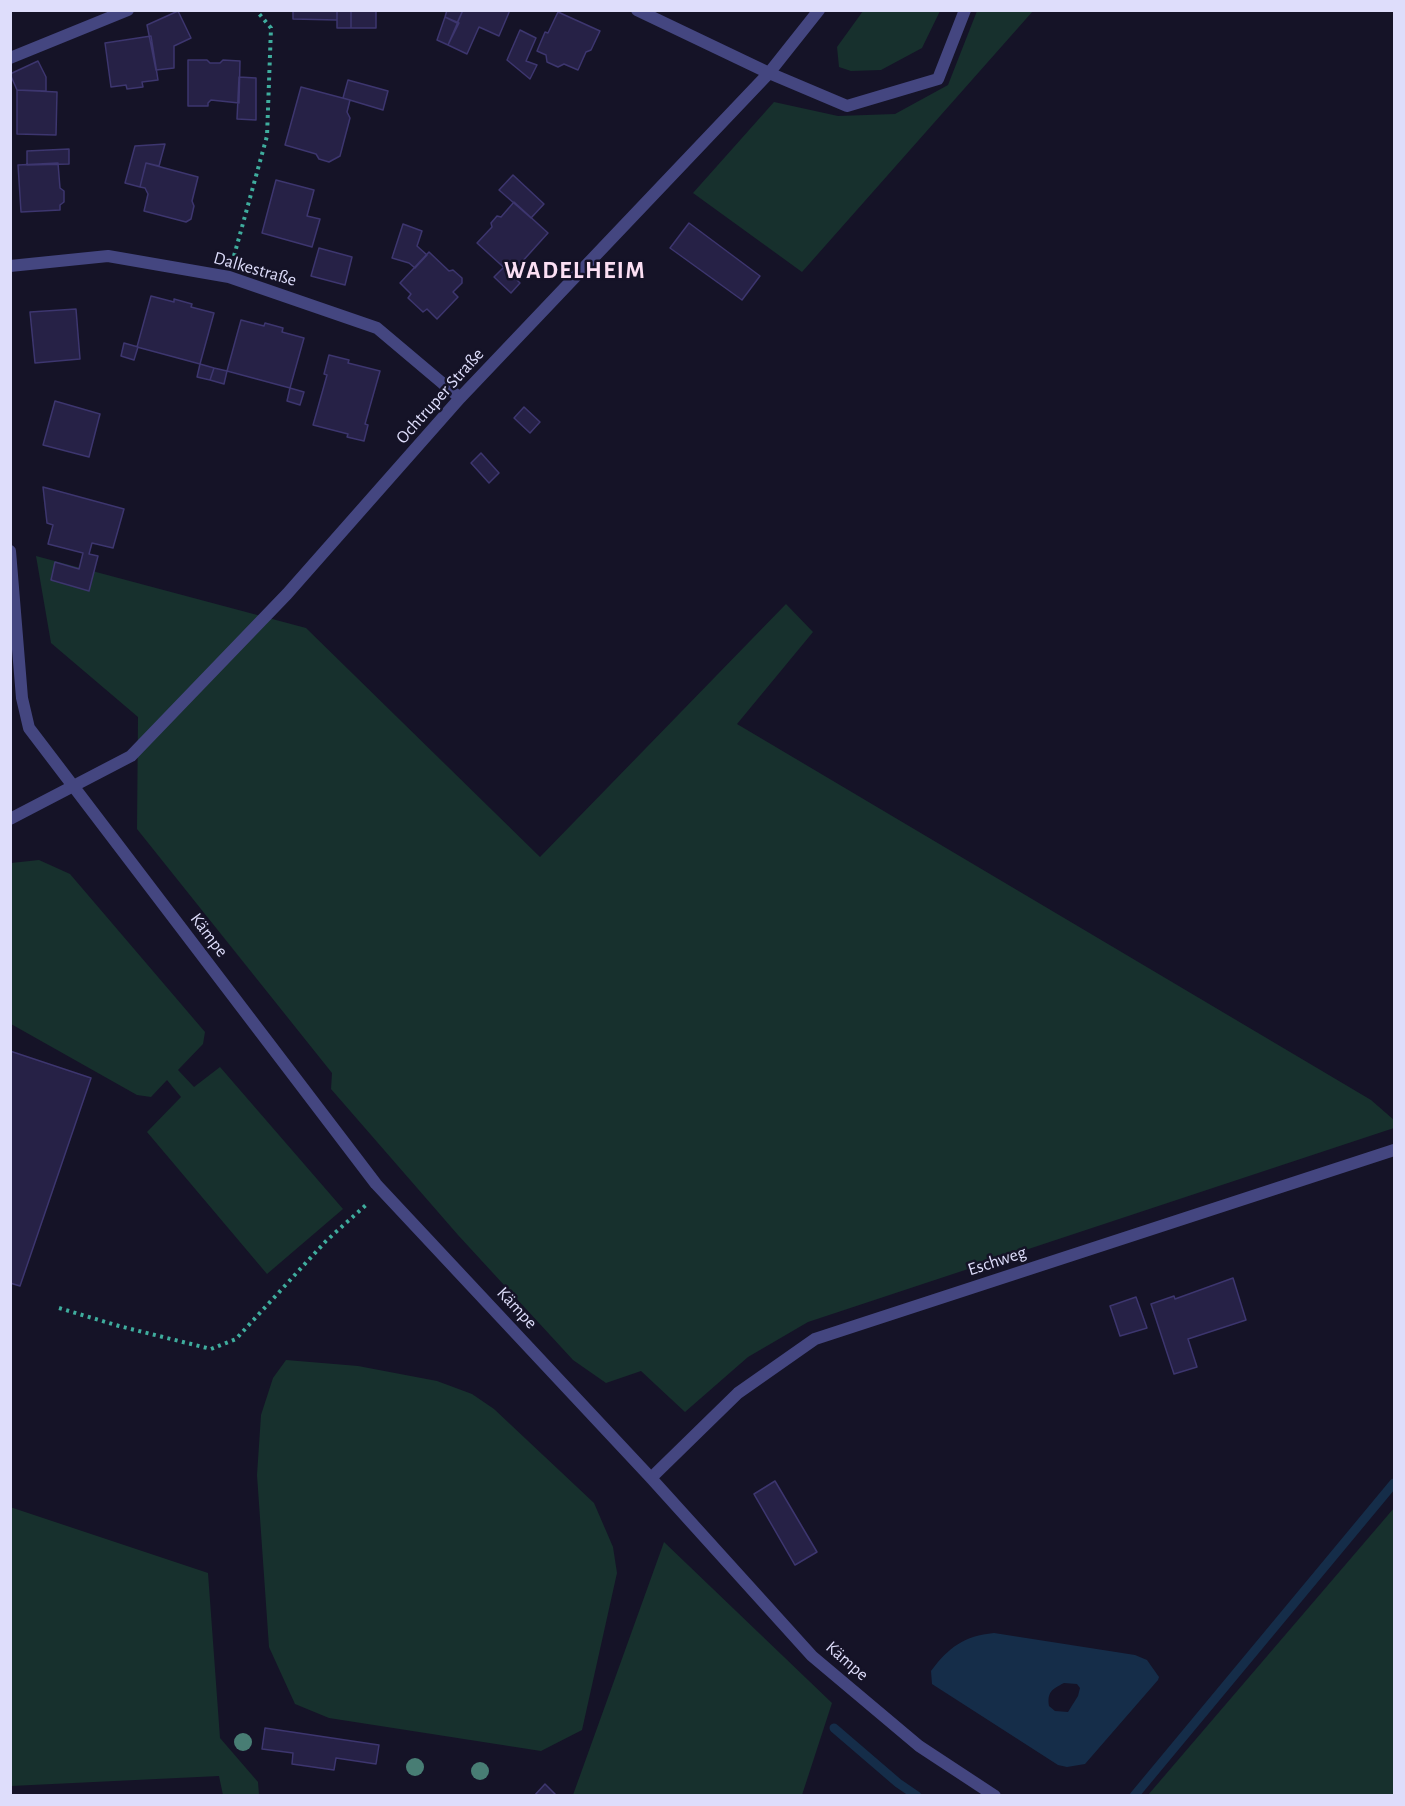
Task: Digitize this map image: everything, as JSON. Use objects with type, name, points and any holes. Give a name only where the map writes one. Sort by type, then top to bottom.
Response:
[{"type":"street","points":[[10,58],[128,10]]},
{"type":"street","points":[[637,10],[769,73],[847,106],[938,79],[965,10]]},
{"type":"street","name":"Ochtruper Straße","points":[[10,819],[131,756],[287,594],[460,398],[769,73],[819,10]]},
{"type":"street","name":"Dalkestraße","points":[[10,266],[108,256],[229,277],[377,328],[460,398]]},
{"type":"street","name":"Kämpe","points":[[10,551],[22,698],[29,728],[382,1190],[651,1478],[813,1656],[919,1746],[994,1796]]},
{"type":"street","name":"Eschweg","points":[[651,1478],[738,1393],[815,1339],[1395,1150]]},
{"type":"path","points":[[229,277],[267,136],[271,28],[256,10]]},
{"type":"path","points":[[59,1308],[118,1326],[211,1349],[236,1339],[326,1241],[382,1190]]},
{"type":"green space","points":[[863,11],[940,11],[922,48],[881,70],[851,71],[839,67],[837,47]]},
{"type":"green space","points":[[977,11],[1033,11],[802,272],[693,193],[774,102],[838,116],[895,114],[948,85]]},
{"type":"green space","points":[[36,556],[306,628],[540,857],[786,604],[813,632],[737,724],[1371,1100],[1394,1120],[1394,1128],[808,1322],[748,1357],[685,1412],[641,1371],[606,1383],[573,1360],[458,1235],[331,1089],[332,1073],[137,829],[138,717],[51,643]]},
{"type":"green space","points":[[39,860],[70,874],[205,1032],[203,1044],[178,1070],[194,1087],[220,1067],[343,1209],[267,1274],[147,1132],[181,1097],[167,1080],[151,1097],[137,1095],[11,1024],[11,863]]},
{"type":"green space","points":[[286,1360],[358,1366],[437,1381],[472,1394],[494,1409],[594,1503],[613,1547],[617,1573],[582,1730],[541,1751],[329,1718],[295,1704],[269,1647],[257,1475],[261,1415],[273,1378]]},
{"type":"green space","points":[[10,1507],[208,1573],[220,1738],[258,1782],[259,1795],[223,1795],[219,1776],[11,1786]]},
{"type":"green space","points":[[1394,1508],[1394,1795],[1148,1795]]},
{"type":"green space","points":[[664,1542],[832,1703],[802,1795],[573,1795]]},
{"type":"water","points":[[994,1633],[1135,1655],[1147,1660],[1159,1677],[1085,1764],[1067,1767],[1058,1765],[932,1684],[931,1671],[944,1655],[958,1644]],"holes":[[[1064,1683],[1077,1684],[1080,1688],[1078,1696],[1068,1712],[1055,1711],[1049,1706],[1049,1697],[1053,1689]]]},
{"type":"building","points":[[293,10],[337,10],[337,20],[293,19]]},
{"type":"building","points":[[337,10],[351,10],[351,28],[337,28]]},
{"type":"building","points":[[351,10],[376,10],[376,28],[351,28]]},
{"type":"building","points":[[447,10],[463,10],[457,23],[445,17]]},
{"type":"building","points":[[463,10],[510,10],[499,36],[479,27],[467,54],[448,45]]},
{"type":"building","points":[[178,11],[191,38],[174,46],[174,68],[156,70],[147,25]]},
{"type":"building","points":[[558,12],[600,31],[591,50],[586,52],[578,70],[564,64],[558,67],[547,62],[546,55],[537,51],[545,32],[548,33]]},
{"type":"building","points":[[445,17],[459,23],[448,45],[437,40]]},
{"type":"building","points":[[520,30],[536,38],[526,61],[537,65],[530,79],[507,60]]},
{"type":"building","points":[[151,36],[158,80],[142,82],[143,87],[127,89],[126,85],[111,87],[105,43]]},
{"type":"building","points":[[188,60],[207,60],[210,63],[220,63],[223,60],[240,61],[239,103],[211,100],[208,106],[188,106]]},
{"type":"building","points":[[38,61],[46,77],[46,91],[17,90],[10,74]]},
{"type":"building","points":[[239,77],[256,78],[256,120],[237,119]]},
{"type":"building","points":[[348,80],[388,91],[383,110],[343,98]]},
{"type":"building","points":[[301,87],[350,100],[347,112],[350,118],[340,156],[329,162],[319,159],[316,154],[285,145]]},
{"type":"building","points":[[17,90],[57,92],[56,135],[17,134]]},
{"type":"building","points":[[165,144],[159,166],[146,163],[140,187],[125,183],[135,146]]},
{"type":"building","points":[[69,149],[69,164],[27,165],[27,151]]},
{"type":"building","points":[[58,163],[60,188],[64,191],[64,202],[60,205],[60,210],[21,212],[18,165]]},
{"type":"building","points":[[146,163],[198,177],[192,201],[194,206],[191,219],[186,222],[144,211],[148,194],[145,188],[140,187]]},
{"type":"building","points":[[513,175],[544,204],[531,218],[499,190]]},
{"type":"building","points":[[276,180],[314,190],[307,216],[320,219],[312,247],[262,233]]},
{"type":"building","points":[[514,202],[548,233],[511,274],[477,243],[492,227],[491,223],[497,216],[501,217]]},
{"type":"building","points":[[689,223],[760,276],[742,300],[670,248]]},
{"type":"building","points":[[403,224],[422,231],[417,246],[427,255],[415,268],[409,263],[392,258]]},
{"type":"building","points":[[319,248],[352,257],[345,285],[311,276]]},
{"type":"building","points":[[429,252],[449,271],[453,270],[462,278],[462,283],[453,292],[458,297],[437,319],[427,309],[423,312],[408,298],[411,294],[400,283]]},
{"type":"building","points":[[504,267],[520,283],[511,293],[494,277]]},
{"type":"building","points":[[151,296],[174,302],[174,299],[192,304],[191,307],[214,313],[200,364],[137,347]]},
{"type":"building","points":[[76,309],[80,359],[35,363],[30,312]]},
{"type":"building","points":[[241,320],[283,328],[282,332],[304,338],[290,388],[227,371]]},
{"type":"building","points":[[124,343],[138,347],[134,360],[121,356]]},
{"type":"building","points":[[329,355],[349,360],[348,363],[380,371],[365,424],[368,425],[364,441],[347,437],[348,434],[313,425],[327,375],[324,374]]},
{"type":"building","points":[[200,364],[214,368],[210,380],[197,377]]},
{"type":"building","points":[[214,368],[227,371],[224,384],[210,380]]},
{"type":"building","points":[[290,388],[304,392],[300,405],[287,401]]},
{"type":"building","points":[[55,401],[100,414],[89,457],[43,445]]},
{"type":"building","points":[[524,407],[540,422],[530,433],[514,418]]},
{"type":"building","points":[[481,453],[499,473],[489,483],[471,463]]},
{"type":"building","points":[[43,487],[124,509],[113,548],[92,543],[89,554],[98,556],[89,591],[51,580],[55,562],[79,569],[83,553],[48,544],[53,525],[47,523]]},
{"type":"building","points":[[10,1051],[91,1078],[20,1286],[10,1283]]},
{"type":"building","points":[[1233,1278],[1246,1320],[1188,1339],[1197,1367],[1174,1374],[1151,1304],[1174,1296],[1175,1299]]},
{"type":"building","points":[[1136,1297],[1147,1328],[1120,1336],[1110,1306]]},
{"type":"building","points":[[775,1481],[817,1552],[795,1565],[754,1494]]},
{"type":"building","points":[[265,1728],[379,1745],[376,1764],[336,1758],[334,1770],[292,1764],[293,1753],[262,1749]]},
{"type":"building","points":[[545,1784],[557,1796],[534,1796]]},
{"type":"waterway","points":[[1134,1796],[1394,1483]]},
{"type":"waterway","points":[[834,1728],[898,1783],[917,1796]]},
{"type":"district","name":"WADELHEIM","points":[[575,271]]}]
